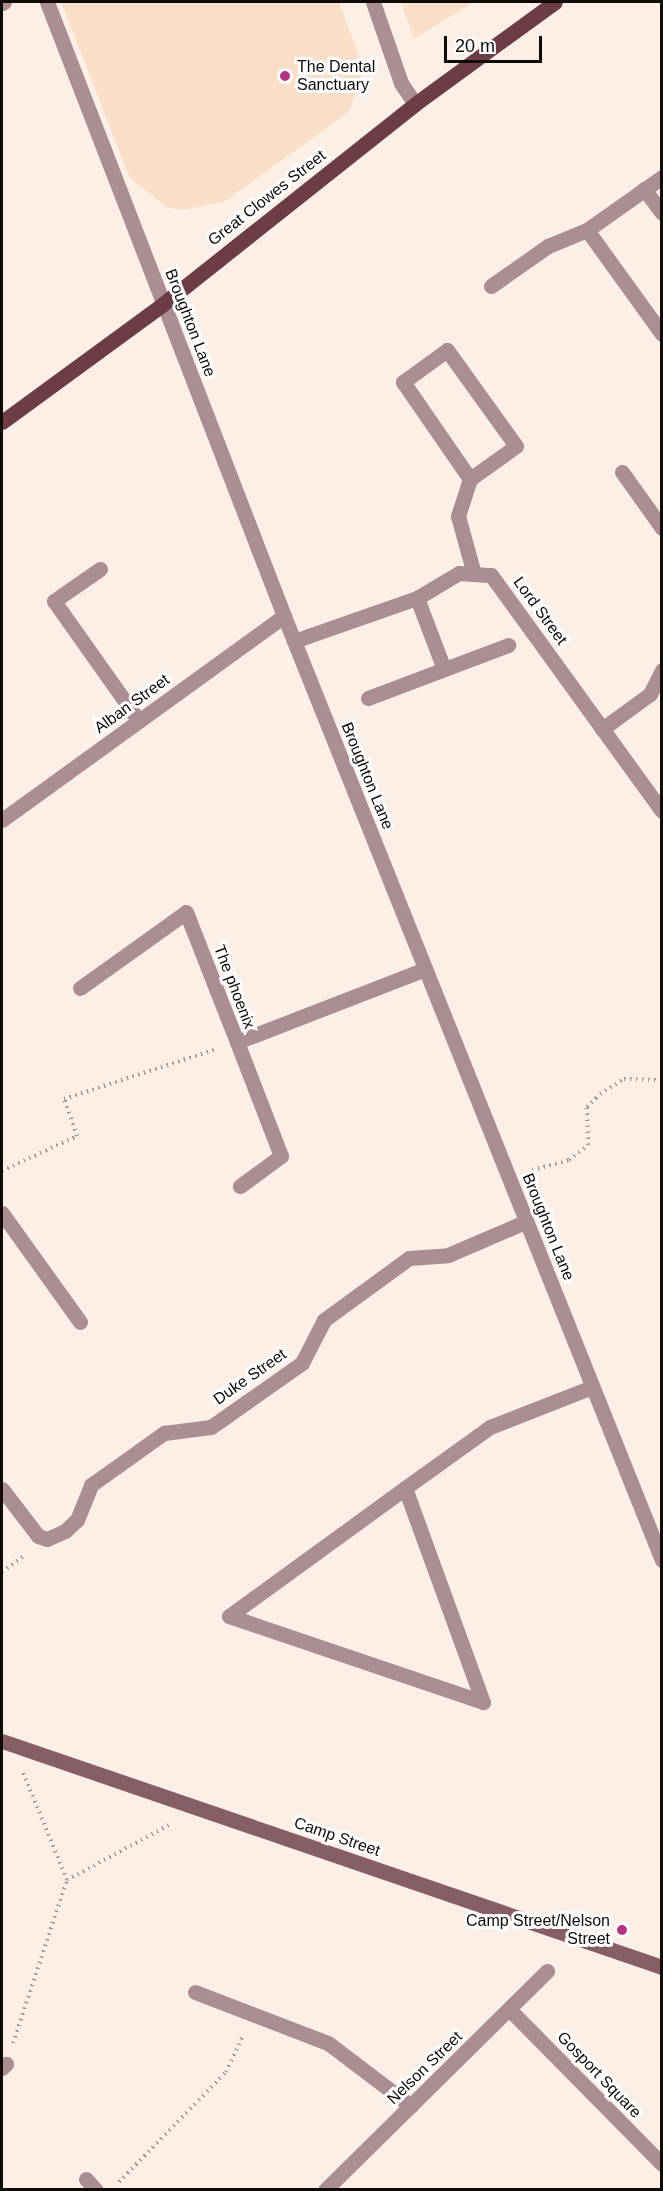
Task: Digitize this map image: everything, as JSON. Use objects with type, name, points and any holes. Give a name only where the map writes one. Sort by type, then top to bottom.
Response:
[{"type":"main road","name":"Great Clowes Street","points":[[2,422],[163,304],[416,104],[555,2]]},
{"type":"main road","name":"Camp Street","points":[[2,1741],[662,1967]]},
{"type":"street","name":"Broughton Lane","points":[[47,2],[284,616],[662,1560]]},
{"type":"street","points":[[373,2],[401,83],[416,104]]},
{"type":"street","points":[[491,286],[548,246],[587,230],[662,177]]},
{"type":"street","points":[[644,189],[662,213]]},
{"type":"street","points":[[587,230],[662,334]]},
{"type":"street","points":[[294,641],[417,598],[459,573],[474,574],[458,516],[470,479],[516,446],[447,350],[403,382],[470,479]]},
{"type":"street","points":[[622,472],[662,528]]},
{"type":"street","points":[[100,569],[54,602],[139,721]]},
{"type":"street","name":"Lord Street","points":[[474,574],[491,575],[662,812]]},
{"type":"street","points":[[417,598],[444,669]]},
{"type":"street","name":"Alban Street","points":[[2,820],[284,616]]},
{"type":"street","points":[[368,698],[508,645]]},
{"type":"street","points":[[602,729],[650,694],[662,670]]},
{"type":"street","name":"The phoenix","points":[[80,988],[186,912],[237,1042],[425,969]]},
{"type":"street","points":[[237,1042],[282,1156],[240,1186]]},
{"type":"street","points":[[2,1214],[80,1323]]},
{"type":"street","name":"Duke Street","points":[[2,1489],[32,1530],[47,1539],[65,1531],[77,1521],[91,1485],[164,1433],[211,1427],[302,1363],[324,1320],[409,1258],[448,1255],[525,1222]]},
{"type":"street","points":[[405,1488],[483,1702],[229,1616],[405,1488],[490,1427],[592,1387]]},
{"type":"street","name":"Nelson Street","points":[[326,2190],[511,2011],[547,1971]]},
{"type":"street","points":[[195,1992],[252,2016],[328,2043],[411,2106]]},
{"type":"street","name":"Gosport Square","points":[[511,2011],[662,2164]]},
{"type":"path","points":[[2,1171],[77,1136],[64,1099],[237,1042]]},
{"type":"path","points":[[508,1176],[569,1160],[588,1145],[587,1107],[600,1094],[624,1079],[662,1080]]},
{"type":"path","points":[[4,2066],[67,1880],[21,1778],[29,1750]]},
{"type":"path","points":[[67,1880],[170,1826],[179,1802]]},
{"type":"path","points":[[112,2190],[226,2072],[252,2016]]},
{"type":"shaded area","points":[[61,2],[339,2],[364,69],[349,112],[224,202],[183,210],[166,207],[130,178]]},
{"type":"shaded area","points":[[401,2],[474,2],[414,39]]},
{"type":"place","name":"The Dental Sanctuary","points":[[285,76]]},
{"type":"place","name":"Camp Street/Nelson Street","points":[[622,1930]]}]
